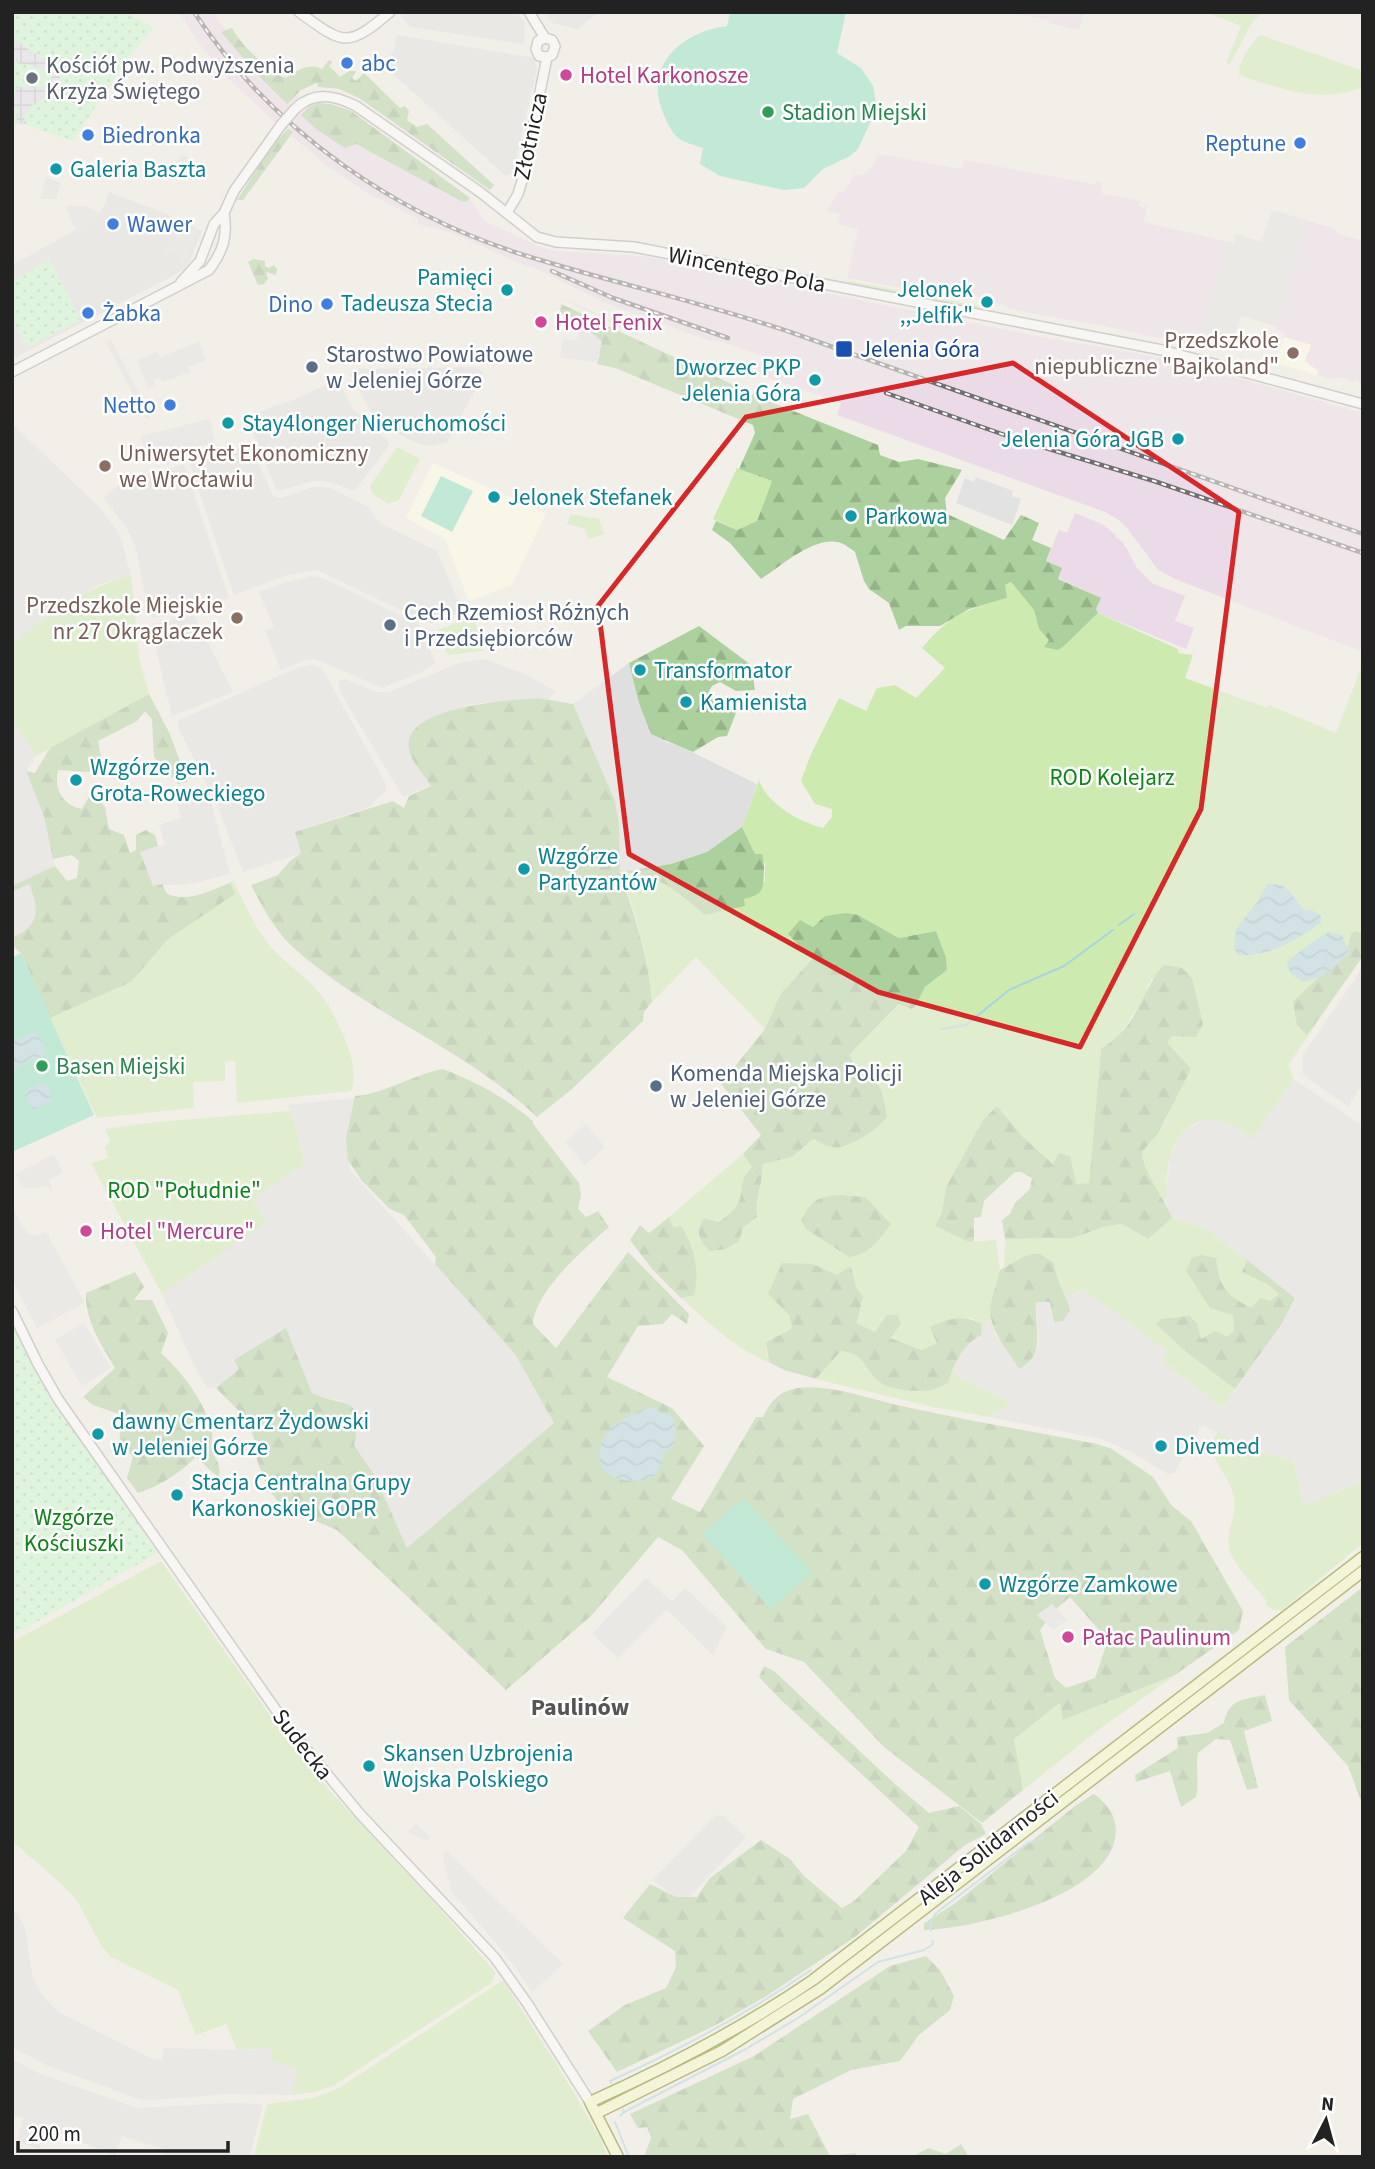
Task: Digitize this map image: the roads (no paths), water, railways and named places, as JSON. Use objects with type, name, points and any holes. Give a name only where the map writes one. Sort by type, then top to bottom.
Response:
[{"type":"main road","name":"Aleja Solidarności","points":[[590,2102],[704,2047],[813,1980],[1363,1557]]},
{"type":"main road","name":"Aleja Solidarności","points":[[597,2113],[722,2051],[820,1989],[1363,1571]]},
{"type":"main road","name":"Sudecka","points":[[590,2102],[618,2157]]},
{"type":"street","points":[[299,12],[331,35],[352,38],[366,32],[390,12]]},
{"type":"street","name":"Złotnicza","points":[[507,213],[522,181],[547,57],[539,55],[536,49],[538,41],[545,38],[529,12]]},
{"type":"street","name":"Wincentego Pola","points":[[174,288],[200,261],[214,224],[224,213],[234,191],[281,125],[307,99],[319,96],[335,97],[356,106],[507,213],[530,233],[556,242],[634,247],[1162,350],[1363,404]]},
{"type":"street","points":[[12,372],[209,270],[221,252],[227,230],[224,213]]},
{"type":"street","points":[[214,224],[227,230]]},
{"type":"street","name":"Sudecka","points":[[12,1311],[58,1399],[288,1727],[352,1805],[495,1958],[590,2102]]},
{"type":"water","points":[[1267,884],[1287,888],[1306,911],[1312,910],[1321,916],[1321,922],[1293,941],[1271,950],[1260,954],[1238,955],[1234,949],[1236,929],[1258,901]]},
{"type":"water","points":[[1330,932],[1342,935],[1349,953],[1323,976],[1304,982],[1292,974],[1287,962]]},
{"type":"water","points":[[36,1031],[47,1053],[12,1070],[12,1042]]},
{"type":"water","points":[[42,1083],[47,1085],[53,1101],[32,1110],[24,1092]]},
{"type":"water","points":[[650,1407],[673,1417],[676,1432],[672,1447],[664,1452],[659,1471],[652,1477],[629,1481],[613,1477],[600,1463],[604,1438],[620,1421]]},
{"type":"waterway","points":[[1119,925],[1134,914]]},
{"type":"waterway","points":[[942,1029],[966,1025],[1009,990],[1064,966],[1113,930]]},
{"type":"waterway","points":[[931,1931],[931,1921],[936,1913],[1028,1843],[1043,1838]]},
{"type":"waterway","points":[[624,2112],[746,2049],[798,2018],[878,1962],[924,1950],[932,1945],[933,1941]]},
{"type":"waterway","points":[[611,2083],[610,2081],[738,2016],[811,1970]]},
{"type":"waterway","points":[[620,2116],[624,2112],[623,2109]]},
{"type":"waterway","points":[[615,2122],[629,2157]]},
{"type":"railway","points":[[194,12],[226,55],[262,96],[344,166],[389,195],[486,242],[793,333],[1363,534]]},
{"type":"railway","points":[[552,271],[613,298],[728,338]]},
{"type":"railway","points":[[886,393],[1013,438],[1154,481],[1363,553]]},
{"type":"place","name":"abc","points":[[347,63]]},
{"type":"place","name":"Hotel Karkonosze","points":[[566,75]]},
{"type":"place","name":"Kościół pw. Podwyższenia Krzyża Świętego","points":[[32,78]]},
{"type":"place","name":"Stadion Miejski","points":[[768,112]]},
{"type":"place","name":"Biedronka","points":[[88,135]]},
{"type":"place","name":"Reptune","points":[[1300,143]]},
{"type":"place","name":"Galeria Baszta","points":[[56,169]]},
{"type":"place","name":"Wawer","points":[[113,224]]},
{"type":"place","name":"Pamięci Tadeusza Stecia","points":[[507,290]]},
{"type":"place","name":"Jelonek ,,Jelfik\"","points":[[987,302]]},
{"type":"place","name":"Dino","points":[[327,304]]},
{"type":"place","name":"Żabka","points":[[88,313]]},
{"type":"place","name":"Hotel Fenix","points":[[541,322]]},
{"type":"place","name":"Jelenia Góra","points":[[844,349]]},
{"type":"place","name":"Przedszkole niepubliczne \"Bajkoland\"","points":[[1293,353]]},
{"type":"place","name":"Starostwo Powiatowe w Jeleniej Górze","points":[[312,367]]},
{"type":"place","name":"Dworzec PKP Jelenia Góra","points":[[815,380]]},
{"type":"place","name":"Netto","points":[[170,405]]},
{"type":"place","name":"Stay4longer Nieruchomości","points":[[228,423]]},
{"type":"place","name":"Jelenia Góra JGB","points":[[1178,439]]},
{"type":"place","name":"Uniwersytet Ekonomiczny we Wrocławiu","points":[[105,466]]},
{"type":"place","name":"Jelonek Stefanek","points":[[494,497]]},
{"type":"place","name":"Parkowa","points":[[851,516]]},
{"type":"place","name":"Przedszkole Miejskie nr 27 Okrąglaczek","points":[[237,618]]},
{"type":"place","name":"Cech Rzemiosł Różnych i Przedsiębiorców","points":[[390,625]]},
{"type":"place","name":"Transformator","points":[[640,670]]},
{"type":"place","name":"Kamienista","points":[[686,702]]},
{"type":"place","name":"Wzgórze gen. Grota-Roweckiego","points":[[76,780]]},
{"type":"place","name":"Wzgórze Partyzantów","points":[[524,869]]},
{"type":"place","name":"Basen Miejski","points":[[42,1066]]},
{"type":"place","name":"Komenda Miejska Policji w Jeleniej Górze","points":[[656,1086]]},
{"type":"place","name":"Hotel \"Mercure\"","points":[[86,1231]]},
{"type":"place","name":"dawny Cmentarz Żydowski w Jeleniej Górze","points":[[98,1434]]},
{"type":"place","name":"Divemed","points":[[1161,1446]]},
{"type":"place","name":"Stacja Centralna Grupy Karkonoskiej GOPR","points":[[177,1495]]},
{"type":"place","name":"Wzgórze Zamkowe","points":[[985,1584]]},
{"type":"place","name":"Pałac Paulinum","points":[[1068,1637]]},
{"type":"place","name":"Skansen Uzbrojenia Wojska Polskiego","points":[[369,1766]]},
{"type":"district","name":"Paulinów","points":[[580,1707]]},
{"type":"park label","name":"ROD Kolejarz","points":[[1112,777]]},
{"type":"park label","name":"ROD \"Południe\"","points":[[184,1190]]},
{"type":"park label","name":"Wzgórze Kościuszki","points":[[74,1530]]}]
